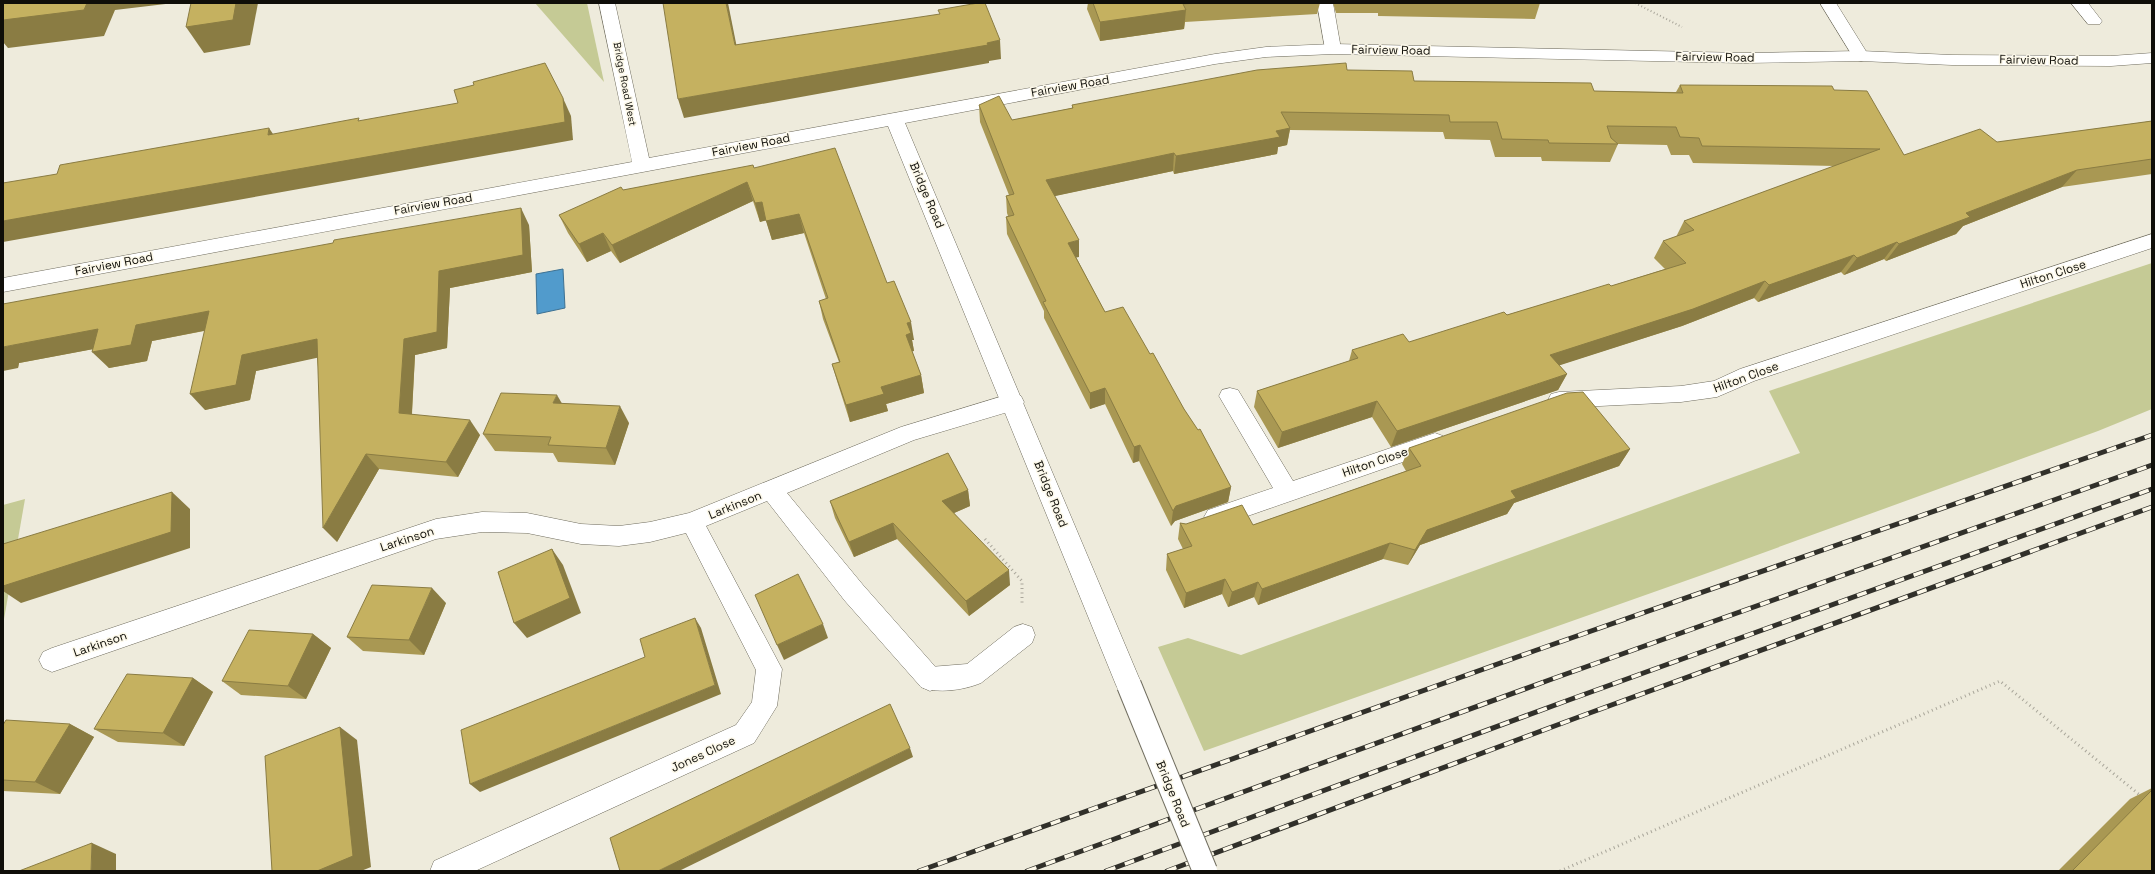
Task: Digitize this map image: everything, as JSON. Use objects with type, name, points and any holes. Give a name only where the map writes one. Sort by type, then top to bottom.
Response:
[{"type":"street","name":"Bridge Road West","points":[[607,3],[642,166]]},
{"type":"street","points":[[1325,3],[1333,49]]},
{"type":"street","points":[[1828,3],[1861,56]]},
{"type":"street","points":[[2079,3],[2094,22]]},
{"type":"street","name":"Fairview Road","points":[[3,285],[894,118],[1215,59],[1266,52],[1333,49],[1744,58],[1861,56],[1952,60],[2096,61],[2152,58]]},
{"type":"street","name":"Bridge Road","points":[[894,118],[1013,402],[1205,871]]},
{"type":"street","name":"Hilton Close","points":[[1542,406],[1557,401],[1681,394],[1717,389],[1747,374],[2152,241]]},
{"type":"street","points":[[1230,396],[1288,492]]},
{"type":"street","name":"Larkinson","points":[[52,660],[436,529],[482,522],[497,522],[526,524],[580,534],[619,536],[650,532],[692,522],[909,433],[1013,402]]},
{"type":"street","name":"Hilton Close","points":[[1198,524],[1452,436]]},
{"type":"street","name":"Larkinson","points":[[771,490],[854,593],[930,679],[972,675],[1023,635]]},
{"type":"street","name":"Jones Close","points":[[444,871],[745,734],[764,706],[769,669],[692,522]]},
{"type":"path","points":[[985,539],[1022,581],[1023,635]]},
{"type":"path","points":[[1560,871],[2000,681],[2146,800]]},
{"type":"green space","points":[[535,3],[587,3],[604,82]]},
{"type":"green space","points":[[2152,263],[2152,409],[2098,431],[1702,575],[1204,751],[1158,647],[1188,638],[1241,655],[1800,453],[1769,391]]},
{"type":"green space","points":[[25,499],[3,625],[3,505]]},
{"type":"water","points":[[563,269],[565,308],[537,314],[536,274]]},
{"type":"building","points":[[3,3],[87,3],[84,10],[3,20]]},
{"type":"building","points":[[191,3],[236,3],[233,20],[186,27]]},
{"type":"building","points":[[663,3],[726,3],[735,45],[940,14],[938,10],[985,3],[1000,40],[987,43],[988,45],[678,99]]},
{"type":"building","points":[[1093,3],[1199,3],[1183,4],[1186,10],[1100,22]]},
{"type":"building","points":[[545,63],[563,98],[565,122],[3,221],[3,183],[57,174],[60,165],[269,128],[268,135],[359,118],[358,121],[458,103],[454,90],[474,85],[473,82]]},
{"type":"building","points":[[1346,63],[1347,70],[1412,71],[1414,81],[1591,83],[1594,91],[1683,93],[1680,85],[1832,86],[1834,90],[1867,91],[1904,155],[1980,129],[1997,142],[2152,121],[2152,159],[2077,170],[1966,213],[1970,217],[1899,244],[1897,242],[1857,258],[1854,255],[1769,285],[1765,281],[1693,309],[1550,355],[1567,374],[1397,431],[1377,401],[1282,432],[1257,391],[1358,358],[1352,350],[1403,334],[1409,342],[1504,312],[1507,315],[1609,284],[1611,286],[1686,263],[1663,241],[1694,230],[1684,221],[1880,149],[1702,146],[1699,138],[1680,137],[1676,127],[1607,126],[1611,138],[1618,144],[1549,143],[1548,140],[1502,139],[1497,122],[1450,122],[1449,115],[1281,112],[1290,128],[1276,131],[1280,137],[1176,156],[1174,153],[1046,180],[1079,240],[1068,243],[1105,312],[1123,307],[1150,354],[1153,353],[1184,409],[1198,430],[1200,429],[1231,487],[1176,506],[1173,511],[1140,445],[1134,447],[1105,388],[1090,393],[1043,302],[1046,301],[1006,217],[1014,215],[1006,196],[1014,194],[979,105],[999,96],[1012,120],[1073,108],[1072,105],[1257,70]]},
{"type":"building","points":[[835,148],[887,283],[894,281],[911,322],[907,323],[911,333],[906,335],[921,375],[881,387],[884,394],[846,405],[832,364],[840,362],[819,301],[828,298],[799,214],[766,221],[762,202],[755,203],[747,182],[612,245],[603,233],[579,244],[559,215],[621,187],[623,190],[753,165],[754,168]]},
{"type":"building","points":[[521,208],[523,255],[439,271],[437,332],[404,339],[399,413],[470,420],[446,462],[366,454],[323,528],[317,339],[242,355],[236,385],[190,394],[209,311],[136,325],[131,345],[92,352],[98,329],[3,347],[3,304],[333,243],[334,240]]},
{"type":"building","points":[[1583,392],[1630,449],[1511,491],[1516,498],[1427,530],[1415,550],[1390,543],[1262,589],[1258,582],[1232,592],[1225,579],[1186,593],[1167,554],[1192,546],[1180,523],[1186,524],[1242,505],[1253,525],[1421,466],[1409,448],[1567,393]]},
{"type":"building","points":[[501,393],[557,395],[553,403],[620,406],[606,448],[548,445],[551,437],[483,434]]},
{"type":"building","points":[[948,453],[968,490],[942,501],[1009,570],[966,601],[893,523],[849,542],[830,501]]},
{"type":"building","points":[[172,492],[171,532],[3,586],[3,544]]},
{"type":"building","points":[[552,549],[570,598],[514,623],[498,572]]},
{"type":"building","points":[[798,574],[823,624],[777,645],[755,595]]},
{"type":"building","points":[[372,585],[432,588],[409,640],[347,637]]},
{"type":"building","points":[[695,618],[715,685],[470,784],[461,730],[645,657],[640,639]]},
{"type":"building","points":[[249,630],[313,634],[288,686],[222,681]]},
{"type":"building","points":[[127,674],[193,678],[163,733],[94,729]]},
{"type":"building","points":[[890,704],[910,748],[658,871],[620,871],[610,838]]},
{"type":"building","points":[[6,720],[70,724],[35,782],[3,780],[3,725]]},
{"type":"building","points":[[340,727],[353,856],[317,871],[272,871],[265,756]]},
{"type":"building","points":[[2152,790],[2152,871],[2072,871]]},
{"type":"building","points":[[92,843],[91,871],[19,871]]},
{"type":"railway","points":[[919,871],[1534,651],[2152,435]]},
{"type":"railway","points":[[1027,871],[1552,679],[2152,465]]},
{"type":"railway","points":[[1106,871],[1566,701],[2152,489]]},
{"type":"railway","points":[[1167,871],[1576,718],[2152,507]]}]
